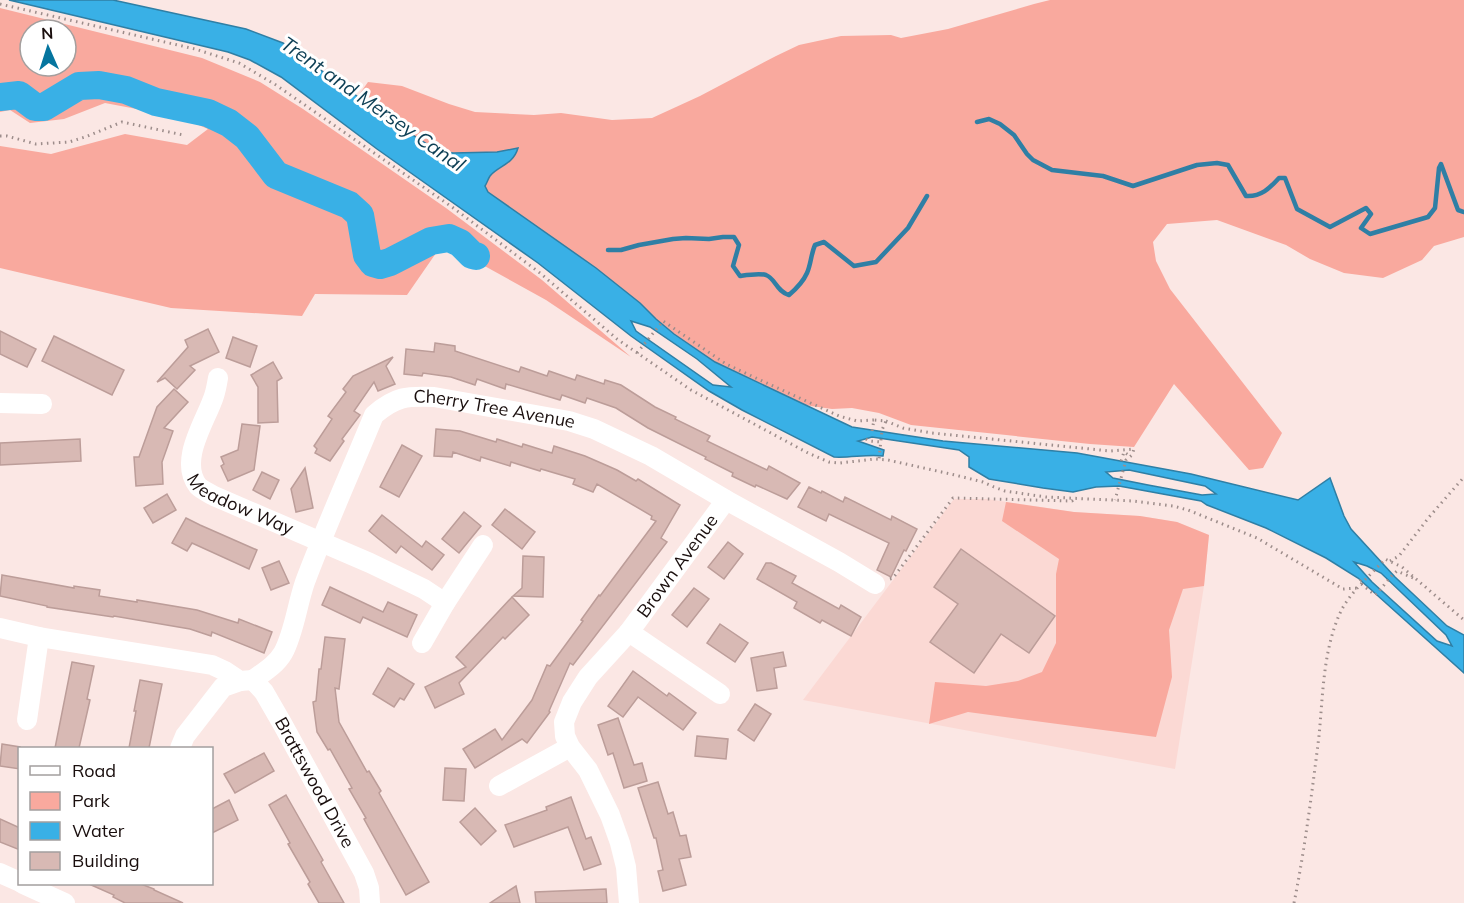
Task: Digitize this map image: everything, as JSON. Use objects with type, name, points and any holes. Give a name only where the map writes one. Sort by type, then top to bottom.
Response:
[{"type":"street","name":"Meadow Way","points":[[218,378],[214,396],[193,449],[192,475],[199,487],[214,496],[370,563],[424,589],[445,603]]},
{"type":"street","name":"Cherry Tree Avenue","points":[[246,681],[272,667],[282,655],[290,639],[305,583],[374,415],[385,405],[398,399],[434,397],[570,421],[594,429],[651,456],[875,584]]},
{"type":"street","points":[[0,403],[42,404]]},
{"type":"street","name":"Brown Avenue","points":[[629,903],[626,867],[610,815],[588,770],[570,747],[565,736],[564,722],[572,702],[588,676],[629,632],[726,500]]},
{"type":"street","points":[[422,643],[483,545]]},
{"type":"street","name":"Brattswood Drive","points":[[0,628],[39,637],[212,665],[264,692],[364,873],[369,888],[370,903]]},
{"type":"street","name":"Brown Avenue","points":[[629,632],[720,694]]},
{"type":"street","points":[[27,720],[39,637]]},
{"type":"street","points":[[180,747],[191,727],[223,687],[246,681]]},
{"type":"street","points":[[499,786],[570,747]]},
{"type":"street","points":[[0,873],[18,882]]},
{"type":"street","points":[[25,885],[65,903]]},
{"type":"path","points":[[0,4],[195,50],[239,63],[276,85],[452,207],[540,273],[617,339],[637,353],[691,390],[808,453],[829,462],[840,463],[880,457],[983,482],[1005,491],[1046,497],[1114,500],[1173,506],[1204,515],[1257,538],[1344,589],[1358,588]]},
{"type":"path","points":[[0,136],[36,144],[69,142],[122,122],[183,135]]},
{"type":"path","points":[[637,353],[663,321],[726,364],[827,412],[858,421],[886,421],[903,428],[933,434],[1110,451],[1134,449],[1126,460],[1114,500]]},
{"type":"path","points":[[872,431],[874,420]]},
{"type":"path","points":[[880,457],[882,430],[886,421]]},
{"type":"path","points":[[866,439],[881,443]]},
{"type":"path","points":[[1121,460],[1124,452],[1130,456]]},
{"type":"path","points":[[1389,562],[1400,556],[1430,516],[1464,477]]},
{"type":"path","points":[[875,584],[893,578],[953,498],[1072,501],[1075,498]]},
{"type":"path","points":[[1294,903],[1303,862],[1328,653],[1333,631],[1346,602],[1385,559],[1402,567],[1464,621]]},
{"type":"path","points":[[1361,580],[1359,582],[1375,595],[1397,571],[1414,579]]},
{"type":"shaded area","points":[[954,499],[987,499],[1074,512],[1140,516],[1177,522],[1209,535],[1204,586],[1175,769],[803,700]]},
{"type":"green space","points":[[1050,0],[1464,0],[1464,237],[1434,246],[1422,260],[1383,278],[1344,273],[1310,259],[1286,245],[1217,220],[1167,224],[1153,242],[1156,261],[1170,289],[1282,433],[1263,468],[1249,470],[1174,384],[1134,447],[911,425],[879,413],[852,408],[832,409],[804,405],[715,362],[674,334],[596,268],[488,192],[485,186],[490,175],[511,160],[517,149],[453,153],[436,150],[358,96],[368,82],[402,86],[475,112],[534,115],[561,113],[612,120],[652,118],[799,45],[841,36],[891,35],[901,38],[948,29]]},
{"type":"green space","points":[[0,8],[40,18],[18,18],[18,78],[78,78],[78,27],[202,58],[260,82],[446,208],[542,280],[631,357],[546,300],[443,243],[407,295],[315,294],[302,316],[171,308],[0,268],[0,146],[51,154],[125,134],[187,145],[208,129],[163,114],[105,103],[64,119],[30,123],[10,110],[0,112]]},
{"type":"green space","points":[[1006,502],[1074,512],[1140,516],[1177,522],[1209,535],[1204,586],[1183,589],[1169,630],[1172,677],[1156,737],[968,712],[929,724],[935,682],[986,686],[1018,681],[1042,672],[1056,643],[1056,574],[1059,559],[1002,521]]},
{"type":"water","points":[[9,0],[113,0],[246,29],[283,43],[436,150],[453,153],[497,152],[518,148],[509,162],[490,176],[485,186],[488,192],[596,268],[674,334],[715,362],[852,427],[943,441],[1077,453],[1191,474],[1298,500],[1330,478],[1351,529],[1395,577],[1447,626],[1464,635],[1464,673],[1358,578],[1326,558],[1266,528],[1201,501],[1119,486],[1096,487],[1073,492],[989,479],[969,467],[969,457],[959,450],[872,437],[858,441],[884,450],[883,456],[834,457],[709,391],[631,336],[538,263],[377,149],[281,77],[250,60],[228,52]],"holes":[[[631,321],[650,327],[697,359],[731,387],[713,385],[636,331]],[[1129,470],[1205,486],[1216,494],[1202,495],[1113,478],[1106,472]],[[1354,562],[1381,573],[1446,635],[1452,646],[1437,641],[1372,582]]]},
{"type":"building","points":[[208,329],[219,352],[190,366],[195,370],[177,389],[165,378],[157,382],[188,347],[185,340]]},
{"type":"building","points":[[0,331],[36,349],[27,367],[0,354]]},
{"type":"building","points":[[54,336],[124,370],[112,395],[42,361]]},
{"type":"building","points":[[233,337],[257,346],[250,367],[226,358]]},
{"type":"building","points":[[435,343],[455,346],[455,351],[519,372],[521,367],[547,376],[549,371],[575,380],[577,375],[604,384],[605,380],[621,385],[655,407],[676,417],[675,419],[710,436],[707,441],[767,470],[769,466],[800,483],[787,499],[756,485],[755,487],[732,476],[733,473],[705,459],[706,457],[648,428],[616,408],[587,398],[585,403],[562,395],[560,400],[506,384],[505,389],[477,379],[475,385],[451,377],[423,373],[422,376],[404,374],[406,349],[434,352]]},
{"type":"building","points":[[393,357],[386,366],[395,384],[378,391],[374,382],[354,411],[360,415],[342,439],[344,441],[330,461],[315,453],[317,449],[314,446],[332,419],[328,416],[346,392],[343,389],[353,376]]},
{"type":"building","points":[[273,362],[282,378],[277,381],[278,422],[258,423],[258,387],[251,375]]},
{"type":"building","points":[[174,389],[188,402],[164,428],[173,431],[162,462],[163,484],[136,486],[134,457],[139,457],[157,407]]},
{"type":"building","points":[[242,424],[260,426],[254,470],[228,481],[221,466],[224,464],[221,457],[238,450]]},
{"type":"building","points":[[436,429],[460,431],[522,447],[523,444],[552,453],[554,446],[585,456],[636,481],[638,479],[680,505],[661,538],[667,542],[573,665],[570,663],[550,712],[527,743],[522,739],[475,768],[463,749],[495,729],[502,740],[532,700],[547,665],[550,666],[599,595],[656,521],[651,519],[652,516],[597,484],[593,492],[573,484],[575,479],[511,462],[510,466],[481,457],[480,461],[453,452],[452,457],[434,456]]},
{"type":"building","points":[[80,439],[81,461],[0,465],[0,443]]},
{"type":"building","points":[[402,445],[422,456],[399,497],[380,487]]},
{"type":"building","points":[[305,468],[313,508],[296,512],[291,489]]},
{"type":"building","points":[[262,472],[279,480],[270,499],[253,490]]},
{"type":"building","points":[[809,487],[843,502],[845,497],[891,520],[892,516],[917,529],[891,577],[877,570],[889,543],[829,514],[826,521],[798,507]]},
{"type":"building","points":[[167,494],[176,510],[153,523],[144,508]]},
{"type":"building","points":[[505,509],[535,532],[522,549],[492,525]]},
{"type":"building","points":[[464,512],[481,526],[459,553],[442,539]]},
{"type":"building","points":[[382,515],[422,547],[426,541],[444,555],[432,570],[401,546],[396,553],[369,531]]},
{"type":"building","points":[[186,518],[257,550],[249,569],[192,543],[187,551],[172,543]]},
{"type":"building","points":[[728,542],[743,554],[724,579],[708,567]]},
{"type":"building","points":[[961,549],[1055,616],[1029,653],[1001,634],[974,673],[930,642],[958,604],[934,587]]},
{"type":"building","points":[[523,556],[544,557],[543,597],[513,596],[522,588]]},
{"type":"building","points":[[279,561],[289,583],[271,590],[262,568]]},
{"type":"building","points":[[766,563],[771,563],[796,576],[792,583],[839,609],[841,605],[861,617],[851,636],[822,620],[820,623],[794,608],[797,602],[757,579]]},
{"type":"building","points":[[2,575],[74,588],[74,586],[100,590],[99,596],[197,610],[238,623],[239,619],[272,632],[264,653],[212,632],[211,636],[190,629],[47,607],[0,596]]},
{"type":"building","points":[[330,587],[383,612],[388,602],[417,615],[407,637],[363,617],[360,623],[322,605]]},
{"type":"building","points":[[694,588],[709,599],[687,627],[672,615]]},
{"type":"building","points":[[512,597],[529,615],[505,639],[503,637],[459,683],[464,694],[435,708],[425,687],[466,667],[456,657]]},
{"type":"building","points":[[720,624],[748,643],[735,662],[707,643]]},
{"type":"building","points":[[325,637],[345,639],[339,689],[335,688],[339,722],[367,772],[369,771],[381,791],[379,793],[429,882],[406,895],[364,819],[366,818],[349,789],[352,788],[330,749],[328,750],[317,732],[313,702],[316,701]]},
{"type":"building","points":[[783,652],[786,666],[774,668],[777,688],[757,691],[751,658]]},
{"type":"building","points":[[72,662],[94,666],[87,699],[90,700],[79,747],[55,747]]},
{"type":"building","points":[[388,668],[414,684],[404,700],[400,698],[394,707],[373,694]]},
{"type":"building","points":[[633,671],[667,696],[669,693],[696,713],[683,730],[638,697],[623,717],[608,706]]},
{"type":"building","points":[[140,680],[162,684],[149,747],[129,747],[136,711],[134,711]]},
{"type":"building","points":[[755,704],[771,714],[754,741],[738,730]]},
{"type":"building","points":[[618,718],[634,765],[642,763],[647,781],[624,788],[613,753],[608,755],[598,725]]},
{"type":"building","points":[[697,736],[728,739],[726,759],[695,756]]},
{"type":"building","points":[[2,744],[20,747],[18,747],[18,769],[0,766]]},
{"type":"building","points":[[264,753],[274,771],[235,793],[224,774]]},
{"type":"building","points":[[445,768],[466,769],[464,801],[443,800]]},
{"type":"building","points":[[658,782],[668,814],[673,812],[680,836],[686,835],[691,857],[679,859],[686,885],[663,891],[658,871],[663,870],[656,838],[654,838],[638,788]]},
{"type":"building","points":[[286,795],[323,860],[321,862],[344,903],[319,903],[308,884],[310,882],[269,805]]},
{"type":"building","points":[[571,797],[586,839],[591,837],[601,864],[584,870],[568,827],[514,847],[505,825],[547,810],[546,807]]},
{"type":"building","points":[[229,800],[238,820],[213,832],[213,808]]},
{"type":"building","points":[[475,808],[496,831],[481,845],[460,822]]},
{"type":"building","points":[[0,819],[18,827],[18,849],[0,842]]},
{"type":"building","points":[[91,885],[144,885],[183,903],[125,903],[113,897],[114,895]]},
{"type":"building","points":[[516,886],[520,903],[490,903]]},
{"type":"building","points":[[606,889],[607,903],[536,903],[535,892]]},
{"type":"waterway","points":[[0,97],[19,95],[35,107],[44,107],[79,86],[99,85],[126,90],[156,102],[208,113],[229,123],[247,137],[276,175],[349,205],[360,215],[367,255],[373,263],[380,265],[390,262],[431,241],[449,238],[460,243],[476,256]]},
{"type":"waterway","points":[[977,122],[989,119],[1000,124],[1014,135],[1033,160],[1052,170],[1103,176],[1133,186],[1197,165],[1217,163],[1228,165],[1246,196],[1261,193],[1279,178],[1285,178],[1297,209],[1330,227],[1366,208],[1371,214],[1361,228],[1370,234],[1428,217],[1435,208],[1441,164],[1458,210],[1464,212]]},
{"type":"waterway","points":[[608,250],[621,250],[673,239],[734,237],[739,245],[733,266],[740,276],[766,275],[781,291],[789,295],[805,276],[815,245],[824,242],[854,266],[876,262],[908,228],[927,196]]},
{"type":"water label","name":"Trent and Mersey Canal","points":[[373,104]]}]
